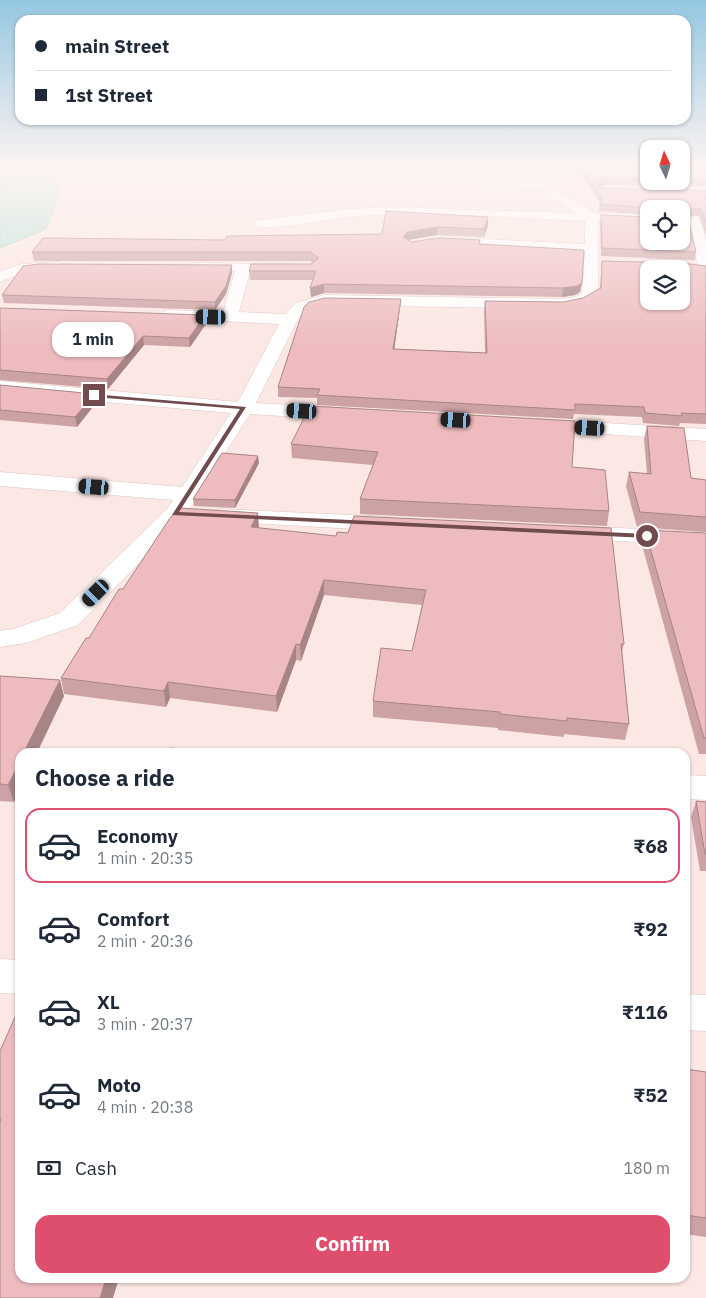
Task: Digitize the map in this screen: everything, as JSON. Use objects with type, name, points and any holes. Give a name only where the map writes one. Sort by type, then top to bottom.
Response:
[{"type":"street","points":[[0,639],[16,637],[69,620],[181,504],[244,408],[290,320],[302,306],[324,300],[562,304],[581,301],[590,295],[591,227]]},
{"type":"street","points":[[690,266],[706,268],[695,227]]},
{"type":"street","points":[[430,242],[591,255],[611,263]]},
{"type":"street","points":[[0,277],[21,268],[69,266]]},
{"type":"street","points":[[176,267],[300,267]]},
{"type":"street","points":[[230,317],[244,267]]},
{"type":"street","points":[[154,315],[290,320]]},
{"type":"street","points":[[0,387],[244,408],[362,415]]},
{"type":"street","points":[[519,424],[706,435]]},
{"type":"street","points":[[0,479],[181,504],[411,525]]},
{"type":"street","points":[[549,531],[706,539]]},
{"type":"street","points":[[690,787],[706,788]]},
{"type":"street","points":[[0,976],[15,977]]},
{"type":"street","points":[[690,1012],[706,1013]]},
{"type":"water","points":[[0,227],[47,227],[46,229],[0,248]]},
{"type":"building","points":[[383,227],[485,227],[484,229],[438,227],[407,232],[403,237],[411,242],[438,238],[480,240],[479,244],[584,250],[582,283],[577,286],[563,288],[324,284],[310,288],[316,271],[249,271],[251,264],[311,264],[319,258],[310,252],[32,252],[43,238],[225,240],[227,236],[382,234]]},
{"type":"building","points":[[601,227],[640,227],[640,250],[602,248]]},
{"type":"building","points":[[690,227],[696,252],[649,250],[690,250]]},
{"type":"building","points":[[602,261],[640,262],[640,310],[690,310],[690,264],[706,266],[706,414],[681,413],[682,416],[645,413],[644,407],[575,404],[575,410],[317,395],[320,389],[278,387],[304,307],[309,302],[325,298],[401,299],[393,349],[487,353],[485,301],[563,302],[583,298],[601,288]]},
{"type":"building","points":[[39,264],[232,265],[226,286],[215,302],[2,295],[23,266]]},
{"type":"building","points":[[0,308],[205,315],[189,338],[143,336],[107,379],[0,370]]},
{"type":"building","points":[[0,385],[95,394],[75,417],[0,410]]},
{"type":"building","points":[[310,406],[575,421],[572,467],[605,470],[609,511],[360,499],[378,452],[291,444]]},
{"type":"building","points":[[647,426],[684,428],[691,478],[706,480],[706,517],[640,512],[629,472],[651,474]]},
{"type":"building","points":[[222,453],[258,456],[235,500],[193,499]]},
{"type":"building","points":[[180,508],[258,513],[251,527],[336,536],[337,532],[348,533],[354,516],[611,528],[624,644],[621,644],[629,724],[567,718],[567,721],[500,714],[500,712],[373,701],[381,648],[412,651],[426,590],[324,580],[300,645],[296,644],[276,696],[168,682],[164,691],[61,678],[86,638],[89,638],[119,589],[123,589],[170,518]]},
{"type":"building","points":[[645,530],[706,533],[706,738],[704,738]]},
{"type":"building","points":[[0,676],[60,680],[26,748],[15,748],[15,772],[8,785],[0,784]]},
{"type":"building","points":[[696,801],[706,802],[706,854],[705,854]]},
{"type":"building","points":[[15,1017],[15,1283],[104,1283],[100,1298],[0,1298],[0,1051]]},
{"type":"building","points":[[690,1070],[706,1072],[706,1218],[690,1216]]},
{"type":"route","points":[[94,395],[244,408],[175,514],[647,536]]}]
